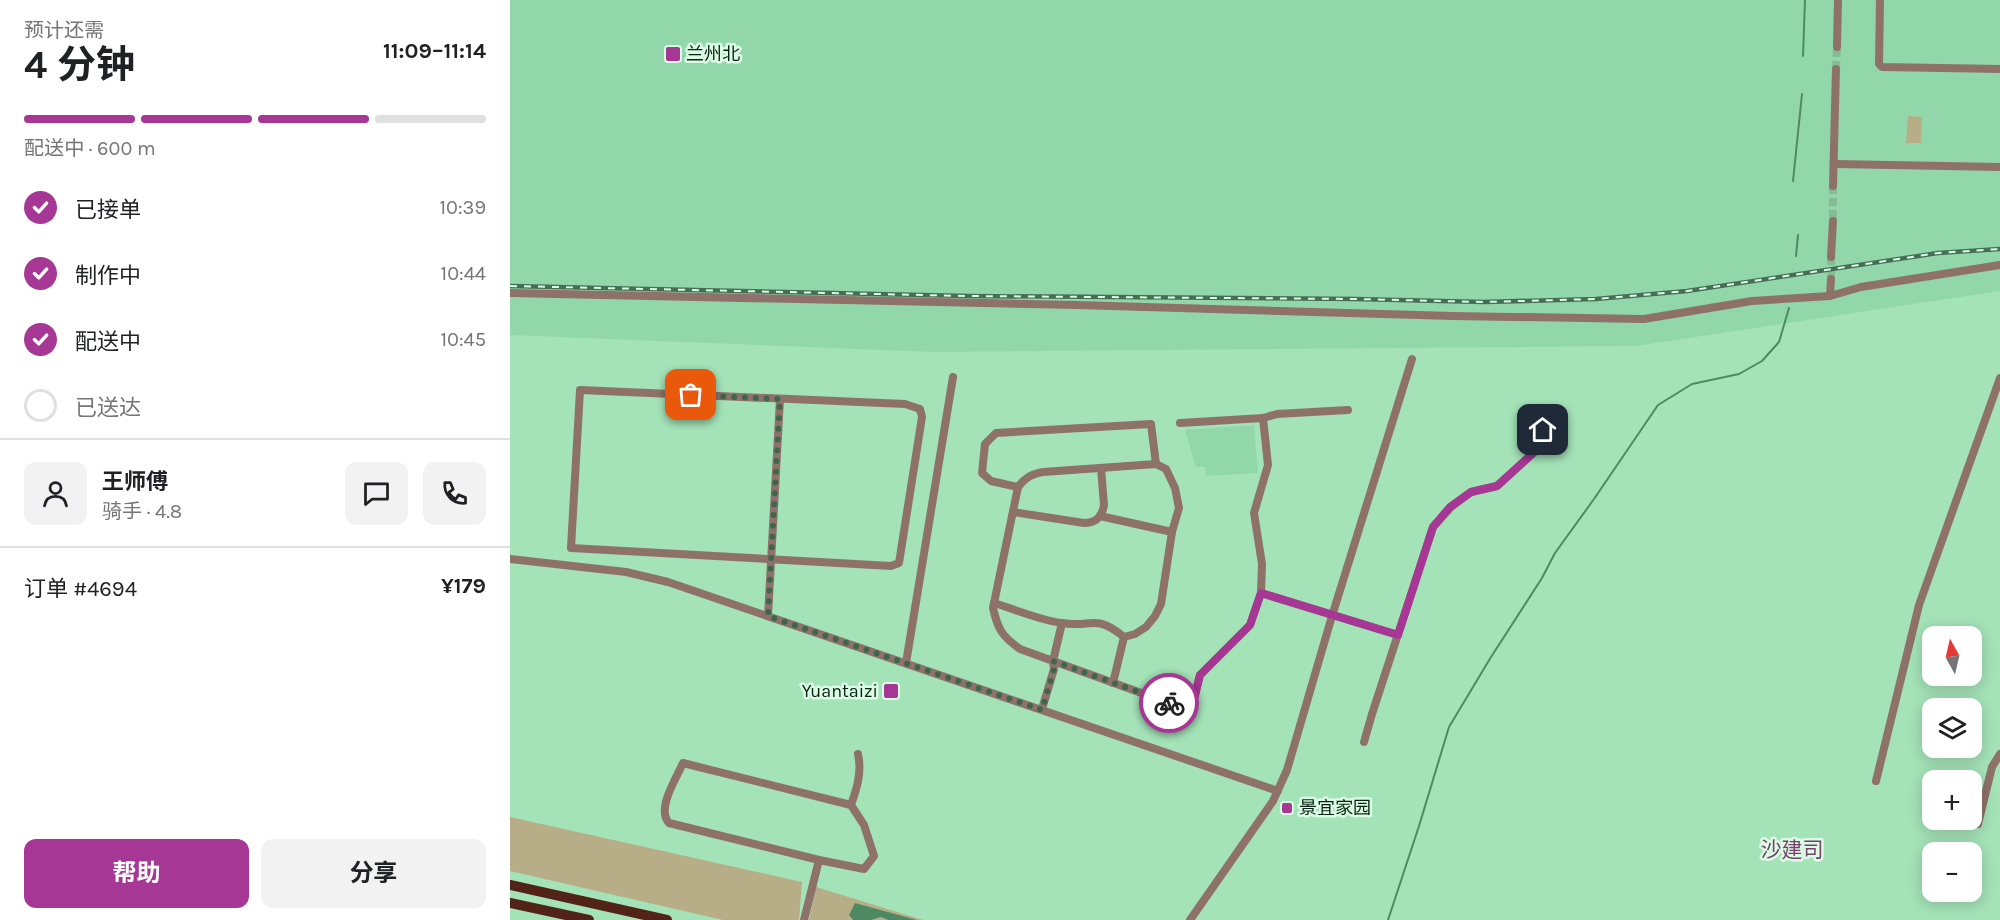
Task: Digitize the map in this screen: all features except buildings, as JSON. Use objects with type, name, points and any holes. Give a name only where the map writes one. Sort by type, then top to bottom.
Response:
[{"type":"main road","points":[[510,885],[667,920]]},
{"type":"main road","points":[[510,903],[589,920]]},
{"type":"street","points":[[1837,47],[1838,0]]},
{"type":"street","points":[[1880,0],[1879,64],[1882,67],[2000,69]]},
{"type":"street","points":[[1833,186],[1836,69]]},
{"type":"street","points":[[1835,165],[2000,167]]},
{"type":"street","points":[[1831,257],[1833,221]]},
{"type":"street","points":[[510,293],[1644,319],[1752,301],[1830,296],[1861,287],[2000,265]]},
{"type":"street","points":[[1830,296],[1831,279]]},
{"type":"street","points":[[1190,920],[1274,801],[1287,770],[1412,359]]},
{"type":"street","points":[[906,663],[953,377]]},
{"type":"street","points":[[1876,781],[1919,605],[2000,378]]},
{"type":"street","points":[[580,390],[780,399],[905,404],[920,409],[922,417],[899,563],[891,566],[571,548],[580,390]]},
{"type":"street","points":[[768,616],[780,399]]},
{"type":"street","points":[[1180,423],[1348,410]]},
{"type":"street","points":[[1124,637],[1146,627],[1161,604],[1172,532],[1179,508],[1175,488],[1166,469],[1156,464],[1033,474],[1018,486],[994,603],[995,620],[1003,637],[1020,649],[1191,711],[1200,675],[1250,625],[1261,593],[1262,564],[1254,513],[1268,465],[1263,418]]},
{"type":"street","points":[[1018,486],[991,480],[982,473],[985,444],[996,433],[1150,424],[1156,464]]},
{"type":"street","points":[[1364,742],[1433,527],[1450,507],[1471,492],[1497,486],[1542,445],[1543,430]]},
{"type":"street","points":[[1012,512],[1084,523],[1096,521],[1104,505],[1101,468]]},
{"type":"street","points":[[1100,516],[1172,532]]},
{"type":"street","points":[[510,559],[626,572],[668,582],[1278,790]]},
{"type":"street","points":[[1261,593],[1398,635]]},
{"type":"street","points":[[994,603],[1062,623],[1107,624],[1124,637]]},
{"type":"street","points":[[1042,710],[1054,669],[1053,661],[1062,623]]},
{"type":"street","points":[[1113,682],[1124,637]]},
{"type":"street","points":[[851,805],[857,787],[860,764],[858,754]]},
{"type":"street","points":[[1982,805],[1992,767],[2000,754]]},
{"type":"street","points":[[683,764],[851,805],[864,825],[874,856],[864,869],[819,860],[669,823],[664,818],[663,808],[683,764]]},
{"type":"street","points":[[804,920],[819,860]]},
{"type":"shaded area","points":[[510,0],[2000,0],[2000,291],[1636,346],[932,352],[510,335]]},
{"type":"shaded area","points":[[1908,116],[1922,117],[1921,143],[1906,143]]},
{"type":"shaded area","points":[[1254,425],[1258,473],[1206,476],[1205,467],[1196,467],[1185,430]]},
{"type":"shaded area","points":[[510,817],[802,882],[799,920],[723,920],[510,871]]},
{"type":"shaded area","points":[[816,887],[923,920],[809,920]]},
{"type":"shaded area","points":[[855,903],[917,920],[888,920],[881,917],[871,920],[853,920],[849,915]]},
{"type":"waterway","points":[[1803,56],[1805,0]]},
{"type":"waterway","points":[[1793,181],[1802,94]]},
{"type":"waterway","points":[[1796,256],[1798,235]]},
{"type":"waterway","points":[[1388,920],[1449,727],[1542,578],[1555,553],[1658,405],[1692,384],[1739,374],[1762,361],[1779,342],[1789,308]]},
{"type":"tunnel","points":[[1836,69],[1837,47]]},
{"type":"tunnel","points":[[1833,186],[1833,221]]},
{"type":"tunnel","points":[[1831,257],[1831,279]]},
{"type":"railway","points":[[510,286],[968,296],[1484,302],[1596,299],[1687,291],[1938,253],[2000,249]]},
{"type":"way so far","points":[[691,395],[780,399],[768,616],[1042,710],[1054,669],[1053,661],[1169,703]]},
{"type":"place","name":"兰州北","points":[[673,54]]},
{"type":"place","name":"Yuantaizi","points":[[891,691]]},
{"type":"place","name":"景宜家园","points":[[1287,808]]},
{"type":"district","name":"沙建司","points":[[1792,850]]},
{"type":"route","points":[[1169,703],[1191,711],[1200,675],[1250,625],[1261,593],[1398,635],[1433,527],[1450,507],[1471,492],[1497,486],[1542,445],[1543,430]]}]
